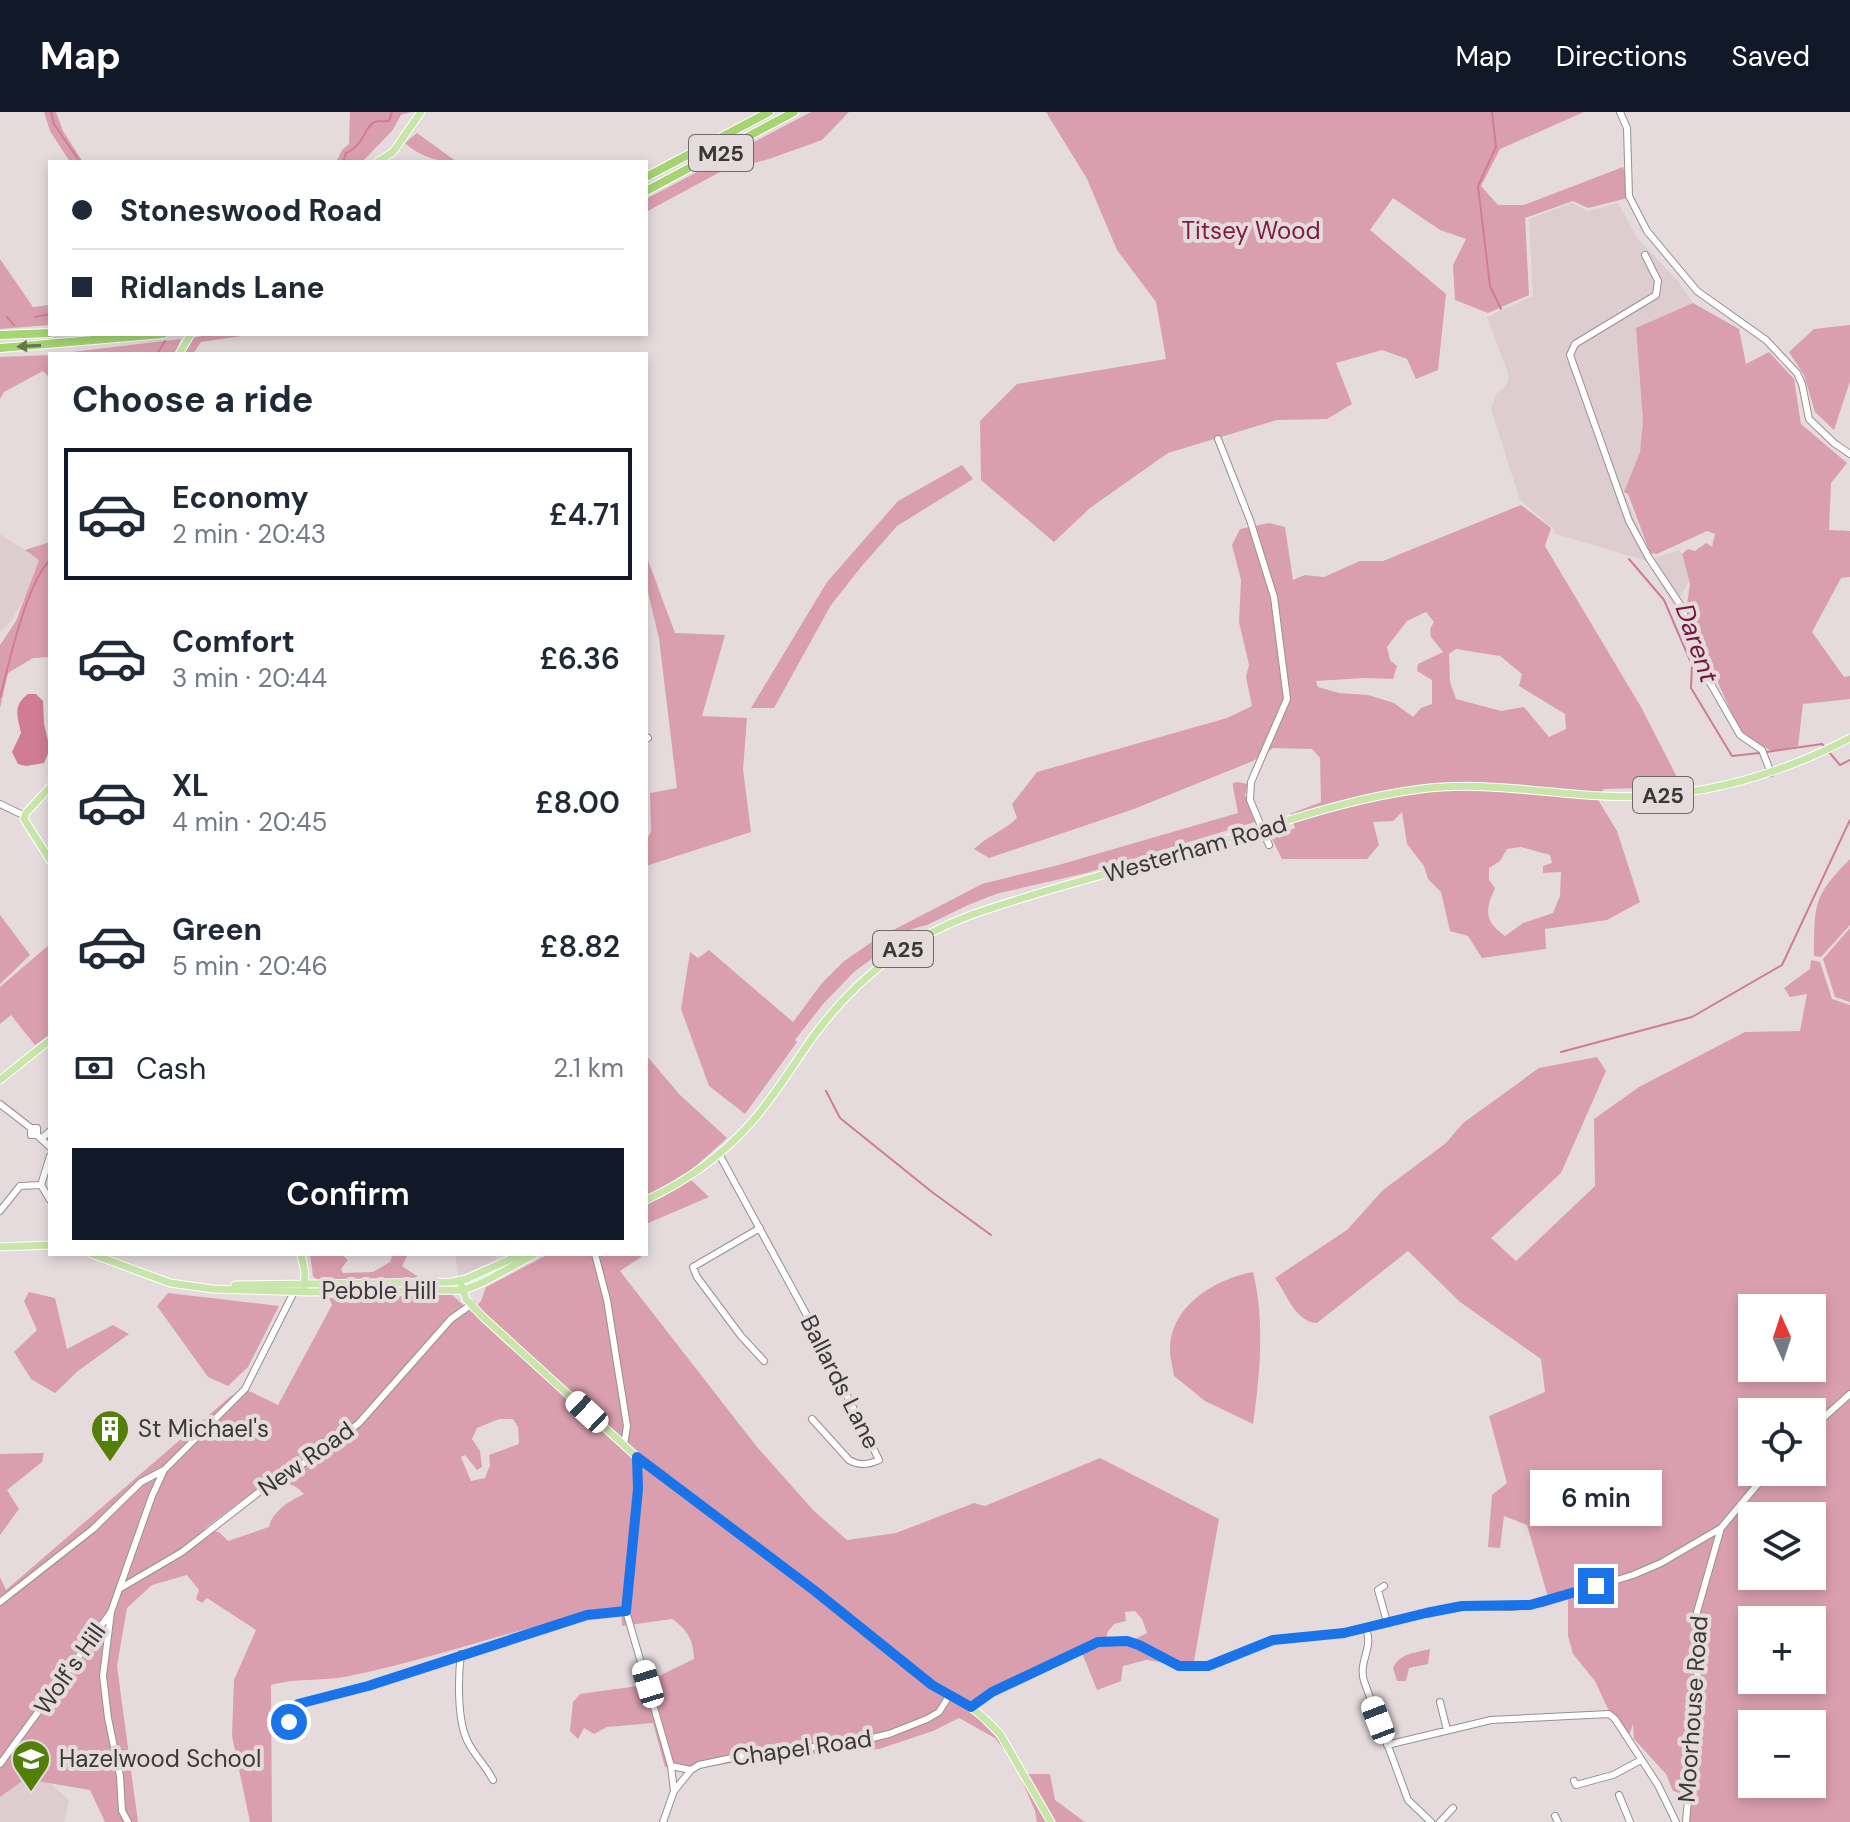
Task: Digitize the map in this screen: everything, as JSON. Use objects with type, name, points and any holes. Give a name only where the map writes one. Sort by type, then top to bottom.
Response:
[{"type":"highway","name":"M25","points":[[648,176],[769,112]]},
{"type":"highway","name":"M25","points":[[648,190],[794,112]]},
{"type":"highway","points":[[0,335],[48,333]]},
{"type":"highway","points":[[0,348],[140,336]]},
{"type":"main road","points":[[380,160],[393,152],[421,112]]},
{"type":"main road","name":"Westerham Road","points":[[648,1199],[683,1180],[719,1154],[757,1116],[844,999],[883,963],[939,928],[984,911],[1374,798],[1424,788],[1486,786],[1592,796],[1643,796],[1710,789],[1771,773],[1850,738]]},
{"type":"main road","points":[[48,789],[24,819],[48,857]]},
{"type":"main road","points":[[0,1080],[48,1042]]},
{"type":"main road","points":[[0,1247],[48,1245]]},
{"type":"main road","points":[[97,1256],[170,1283],[300,1288],[301,1256]]},
{"type":"main road","points":[[518,1256],[464,1280],[472,1304],[483,1317],[637,1457],[815,1591],[932,1685],[971,1707],[1000,1734],[1051,1822]]},
{"type":"main road","points":[[468,1288],[531,1256]]},
{"type":"main road","name":"Pebble Hill","points":[[300,1288],[464,1280]]},
{"type":"main road","name":"Pebble Hill","points":[[300,1288],[468,1288]]},
{"type":"street","points":[[1620,112],[1627,128],[1629,196],[1647,231],[1697,291],[1766,340],[1797,373],[1809,419],[1850,454]]},
{"type":"street","points":[[1645,255],[1658,281],[1656,295],[1575,344],[1570,355],[1629,521],[1681,606],[1704,672],[1740,735],[1762,750],[1771,773]]},
{"type":"street","points":[[1218,439],[1250,520],[1274,597],[1282,653],[1287,703],[1251,782],[1249,793],[1269,845]]},
{"type":"street","points":[[0,804],[25,816]]},
{"type":"street","points":[[0,1104],[31,1128],[31,1135],[48,1145]]},
{"type":"street","points":[[39,1137],[48,1132]]},
{"type":"street","name":"Ballards Lane","points":[[719,1154],[812,1324],[879,1460],[870,1464],[857,1464],[849,1460],[812,1419]]},
{"type":"street","points":[[48,1162],[41,1185],[48,1197]]},
{"type":"street","points":[[0,1211],[20,1186],[41,1185]]},
{"type":"street","points":[[760,1228],[693,1267],[697,1277],[741,1336],[764,1361]]},
{"type":"street","points":[[596,1256],[607,1300],[627,1426],[624,1445]]},
{"type":"street","points":[[0,1602],[93,1529],[141,1482],[164,1470],[245,1389],[300,1288]]},
{"type":"street","name":"New Road","points":[[119,1589],[182,1552],[268,1485],[322,1452],[359,1423],[451,1319],[472,1304]]},
{"type":"street","points":[[1826,1415],[1850,1394]]},
{"type":"street","points":[[637,1457],[638,1489],[622,1611],[671,1766],[674,1791]]},
{"type":"street","points":[[128,1822],[122,1811],[120,1776],[103,1676],[111,1612],[164,1470]]},
{"type":"street","name":"Moorhouse Road","points":[[1686,1822],[1698,1686],[1695,1619],[1721,1528],[1756,1486]]},
{"type":"street","points":[[971,1707],[992,1692],[1098,1642],[1127,1641],[1187,1667],[1208,1666],[1273,1640],[1366,1629],[1462,1606],[1512,1607],[1543,1603],[1633,1575],[1661,1563],[1721,1528]]},
{"type":"street","points":[[1370,1590],[1381,1588],[1387,1622]]},
{"type":"street","points":[[289,1722],[291,1710],[298,1704],[368,1686],[587,1615],[622,1611]]},
{"type":"street","name":"Wolf's Hill","points":[[0,1764],[111,1612]]},
{"type":"street","points":[[1366,1629],[1370,1641],[1362,1663],[1362,1675],[1408,1800],[1431,1822]]},
{"type":"street","points":[[461,1654],[458,1677],[462,1724],[466,1739],[493,1780]]},
{"type":"street","name":"Chapel Road","points":[[691,1770],[699,1765],[760,1752],[831,1746],[889,1734],[939,1712],[949,1696]]},
{"type":"street","points":[[1440,1702],[1447,1730]]},
{"type":"street","points":[[1387,1745],[1502,1719],[1609,1714],[1665,1797],[1676,1822]]},
{"type":"street","points":[[1574,1781],[1576,1785],[1613,1775],[1641,1760]]},
{"type":"street","points":[[663,1822],[674,1791],[691,1770],[671,1766]]},
{"type":"street","points":[[1619,1795],[1630,1822]]},
{"type":"street","points":[[1440,1822],[1453,1808]]},
{"type":"shaded area","points":[[1572,203],[1588,211],[1618,203],[1638,239],[1677,280],[1693,303],[1636,329],[1643,421],[1640,453],[1624,492],[1652,559],[1680,550],[1689,582],[1674,606],[1647,561],[1556,534],[1520,500],[1491,410],[1496,394],[1506,386],[1509,376],[1487,317],[1533,296],[1529,219]]},
{"type":"shaded area","points":[[0,534],[39,559],[27,592],[13,618],[0,633]]},
{"type":"shaded area","points":[[36,694],[43,701],[48,741],[44,763],[18,764],[12,752],[21,733],[18,707],[23,698]]},
{"type":"shaded area","points":[[455,1256],[496,1256],[497,1259],[458,1277]]},
{"type":"shaded area","name":"Hazelwood School","points":[[31,1766],[69,1800],[64,1822],[0,1822],[0,1786]]},
{"type":"green space","points":[[44,112],[56,112],[63,131],[82,160],[69,160],[50,131]]},
{"type":"green space","points":[[350,112],[411,112],[401,115],[392,131],[364,160],[337,160],[349,144]]},
{"type":"green space","points":[[811,112],[849,112],[822,140],[718,173],[648,211],[648,198]]},
{"type":"green space","name":"Titsey Wood","points":[[1046,112],[1584,112],[1500,149],[1481,186],[1498,205],[1524,205],[1623,167],[1632,197],[1588,208],[1573,201],[1525,218],[1529,295],[1488,313],[1455,300],[1453,265],[1466,239],[1440,230],[1393,198],[1370,230],[1446,294],[1438,370],[1416,379],[1407,359],[1382,350],[1336,363],[1352,404],[1327,419],[1277,420],[1168,453],[1090,508],[1054,542],[981,480],[980,421],[1017,384],[1166,359],[1156,302],[1117,250],[1087,179]]},
{"type":"green space","points":[[417,133],[454,160],[429,157],[405,143]]},
{"type":"green space","points":[[0,259],[33,307],[48,305],[48,325],[0,329]]},
{"type":"green space","points":[[1693,303],[1739,329],[1746,364],[1769,352],[1794,379],[1801,424],[1847,463],[1831,483],[1829,530],[1850,531],[1850,577],[1841,578],[1812,632],[1844,677],[1850,676],[1850,699],[1803,704],[1798,746],[1772,751],[1741,734],[1686,611],[1690,584],[1682,554],[1688,549],[1695,551],[1706,543],[1712,547],[1715,534],[1707,531],[1657,554],[1650,553],[1628,494],[1624,492],[1640,452],[1643,421],[1636,328]]},
{"type":"green space","points":[[1850,325],[1850,381],[1834,430],[1815,412],[1804,375],[1789,352],[1814,329]]},
{"type":"green space","points":[[241,336],[201,342],[194,352],[185,352],[193,338]]},
{"type":"green space","points":[[181,339],[176,352],[72,352]]},
{"type":"green space","points":[[48,355],[48,376],[43,371],[4,392],[0,399],[0,357]]},
{"type":"green space","points":[[962,465],[973,479],[897,526],[831,605],[774,708],[751,708],[827,582],[898,501]]},
{"type":"green space","points":[[1521,505],[1551,528],[1545,546],[1641,707],[1679,781],[1638,788],[1604,789],[1597,798],[1617,831],[1640,902],[1607,920],[1545,929],[1546,949],[1482,958],[1468,936],[1450,931],[1441,892],[1428,879],[1424,866],[1407,844],[1402,812],[1393,821],[1373,822],[1379,845],[1367,859],[1282,859],[1271,837],[1295,828],[1290,814],[1321,802],[1320,758],[1312,749],[1273,748],[1253,761],[1134,809],[989,858],[974,849],[1017,818],[1012,804],[1037,772],[1227,718],[1252,706],[1246,677],[1249,665],[1239,622],[1241,580],[1232,545],[1240,529],[1269,523],[1285,527],[1293,580],[1305,575],[1324,577],[1360,561],[1383,561]],"holes":[[[1426,612],[1434,622],[1430,629],[1431,637],[1443,652],[1418,664],[1417,671],[1432,680],[1432,704],[1421,708],[1413,717],[1394,703],[1368,695],[1339,693],[1318,687],[1316,681],[1393,679],[1397,666],[1390,660],[1387,647],[1407,621]],[[1456,649],[1500,656],[1522,674],[1519,686],[1565,714],[1566,729],[1549,737],[1524,707],[1501,711],[1456,699],[1450,682],[1449,654]],[[1521,847],[1550,855],[1552,863],[1543,866],[1543,873],[1561,872],[1560,896],[1553,913],[1523,923],[1505,936],[1493,925],[1488,909],[1495,888],[1489,880],[1489,868],[1500,861],[1507,849]]]},
{"type":"green space","points":[[48,543],[48,657],[33,658],[8,673],[0,708],[0,645],[16,621],[39,560],[25,550]]},
{"type":"green space","points":[[648,560],[675,633],[725,635],[702,716],[747,718],[743,769],[751,832],[648,865],[650,793],[677,788],[659,639],[648,592]]},
{"type":"green space","points":[[1233,783],[1248,784],[1245,795],[1255,822],[1086,873],[996,894],[912,929],[854,972],[823,1004],[745,1114],[709,1086],[681,1009],[690,952],[698,958],[709,950],[793,1022],[822,983],[843,962],[876,939],[982,884],[1238,813]]},
{"type":"green space","points":[[1850,859],[1850,925],[1821,957],[1814,956],[1818,903],[1828,883]]},
{"type":"green space","points":[[0,915],[30,955],[0,984]]},
{"type":"green space","points":[[1850,928],[1850,1002],[1835,997],[1823,959]]},
{"type":"green space","points":[[48,946],[48,1036],[35,1045],[11,1015],[0,1024],[0,987]]},
{"type":"green space","points":[[1811,960],[1820,962],[1832,999],[1850,1005],[1850,1822],[1689,1822],[1690,1797],[1673,1791],[1666,1774],[1634,1739],[1633,1724],[1629,1736],[1608,1709],[1595,1681],[1573,1654],[1568,1636],[1568,1593],[1548,1597],[1527,1525],[1504,1516],[1500,1548],[1488,1547],[1492,1495],[1507,1483],[1489,1416],[1545,1392],[1541,1359],[1460,1302],[1408,1251],[1317,1323],[1297,1313],[1275,1278],[1347,1230],[1383,1190],[1446,1143],[1463,1123],[1539,1068],[1597,1057],[1606,1071],[1561,1173],[1491,1238],[1516,1261],[1595,1186],[1594,1119],[1639,1087],[1745,1032],[1800,1031],[1807,994],[1790,997],[1784,988],[1810,969]]},
{"type":"green space","points":[[648,1057],[680,1095],[727,1138],[686,1175],[709,1197],[648,1223]]},
{"type":"green space","points":[[310,1256],[343,1256],[348,1260],[341,1269],[343,1273],[373,1272],[390,1262],[392,1256],[407,1256],[402,1266],[417,1276],[416,1280],[318,1280],[313,1276]]},
{"type":"green space","points":[[545,1256],[641,1256],[620,1271],[757,1447],[814,1511],[847,1540],[896,1533],[974,1503],[985,1506],[1100,1458],[1219,1519],[1193,1667],[1146,1660],[1123,1666],[1121,1681],[1097,1690],[1080,1648],[1077,1648],[970,1701],[969,1712],[982,1721],[1007,1749],[1004,1750],[995,1738],[959,1718],[933,1731],[879,1749],[767,1757],[708,1767],[701,1761],[688,1768],[665,1767],[653,1723],[607,1727],[594,1734],[584,1728],[578,1739],[570,1731],[573,1702],[580,1694],[638,1686],[694,1659],[689,1636],[672,1619],[622,1626],[621,1608],[344,1677],[271,1685],[272,1822],[250,1822],[232,1736],[234,1680],[256,1630],[207,1598],[202,1603],[196,1599],[199,1590],[187,1575],[152,1585],[127,1608],[117,1666],[138,1822],[105,1822],[90,1790],[25,1779],[0,1797],[0,1577],[6,1590],[231,1396],[245,1389],[278,1405],[332,1305],[329,1298],[451,1294],[471,1312],[481,1301],[486,1287]],"holes":[[[499,1419],[513,1419],[518,1427],[519,1444],[489,1455],[490,1465],[485,1478],[471,1481],[461,1457],[465,1455],[477,1470],[482,1467],[480,1451],[472,1439],[477,1428]],[[267,1481],[292,1485],[304,1494],[278,1511],[269,1527],[228,1541],[219,1532],[204,1529]],[[1135,1611],[1147,1633],[1135,1639],[1107,1639],[1107,1633],[1114,1624],[1126,1621],[1125,1612]]]},
{"type":"green space","points":[[1253,1272],[1259,1309],[1260,1348],[1253,1424],[1205,1401],[1174,1376],[1170,1350],[1178,1320],[1197,1297],[1224,1281]]},
{"type":"green space","points":[[29,1292],[55,1298],[67,1349],[113,1325],[129,1334],[78,1371],[55,1393],[31,1379],[14,1352],[37,1330],[24,1301]]},
{"type":"green space","points":[[168,1293],[279,1306],[248,1367],[228,1386],[208,1377],[157,1306]]},
{"type":"green space","points":[[44,1453],[42,1462],[7,1490],[19,1509],[0,1535],[0,1454]]},
{"type":"green space","points":[[1430,1649],[1428,1664],[1409,1668],[1406,1681],[1397,1681],[1393,1668],[1400,1659]]},
{"type":"green space","points":[[1019,1774],[1050,1774],[1055,1800],[1085,1822],[1037,1822]]},
{"type":"waterway","points":[[51,112],[54,124],[79,160]]},
{"type":"waterway","points":[[344,160],[371,124],[389,121],[392,112]]},
{"type":"waterway","name":"Darent","points":[[1492,112],[1496,147],[1478,186],[1490,286],[1501,309]]},
{"type":"waterway","points":[[35,317],[48,314]]},
{"type":"waterway","points":[[7,317],[14,325]]},
{"type":"waterway","points":[[158,352],[165,341]]},
{"type":"waterway","name":"Darent","points":[[1629,559],[1664,600],[1692,665],[1691,688],[1732,756],[1759,753]]},
{"type":"waterway","points":[[0,697],[26,605],[48,563]]},
{"type":"waterway","name":"Darent","points":[[1766,752],[1822,744],[1825,747]]},
{"type":"waterway","name":"Darent","points":[[1829,752],[1840,765],[1850,760]]},
{"type":"waterway","points":[[1561,1052],[1692,1017],[1782,965],[1850,820]]},
{"type":"waterway","points":[[826,1091],[840,1118],[991,1235]]},
{"type":"place","name":"St Michael's","points":[[110,1463]]},
{"type":"place","name":"Hazelwood School","points":[[31,1793]]},
{"type":"route","points":[[289,1722],[291,1710],[298,1704],[368,1686],[587,1615],[626,1611],[638,1489],[637,1457],[815,1591],[932,1685],[971,1707],[992,1692],[1098,1642],[1127,1641],[1179,1666],[1208,1666],[1273,1640],[1344,1633],[1462,1606],[1512,1607],[1543,1603],[1596,1586]]}]
